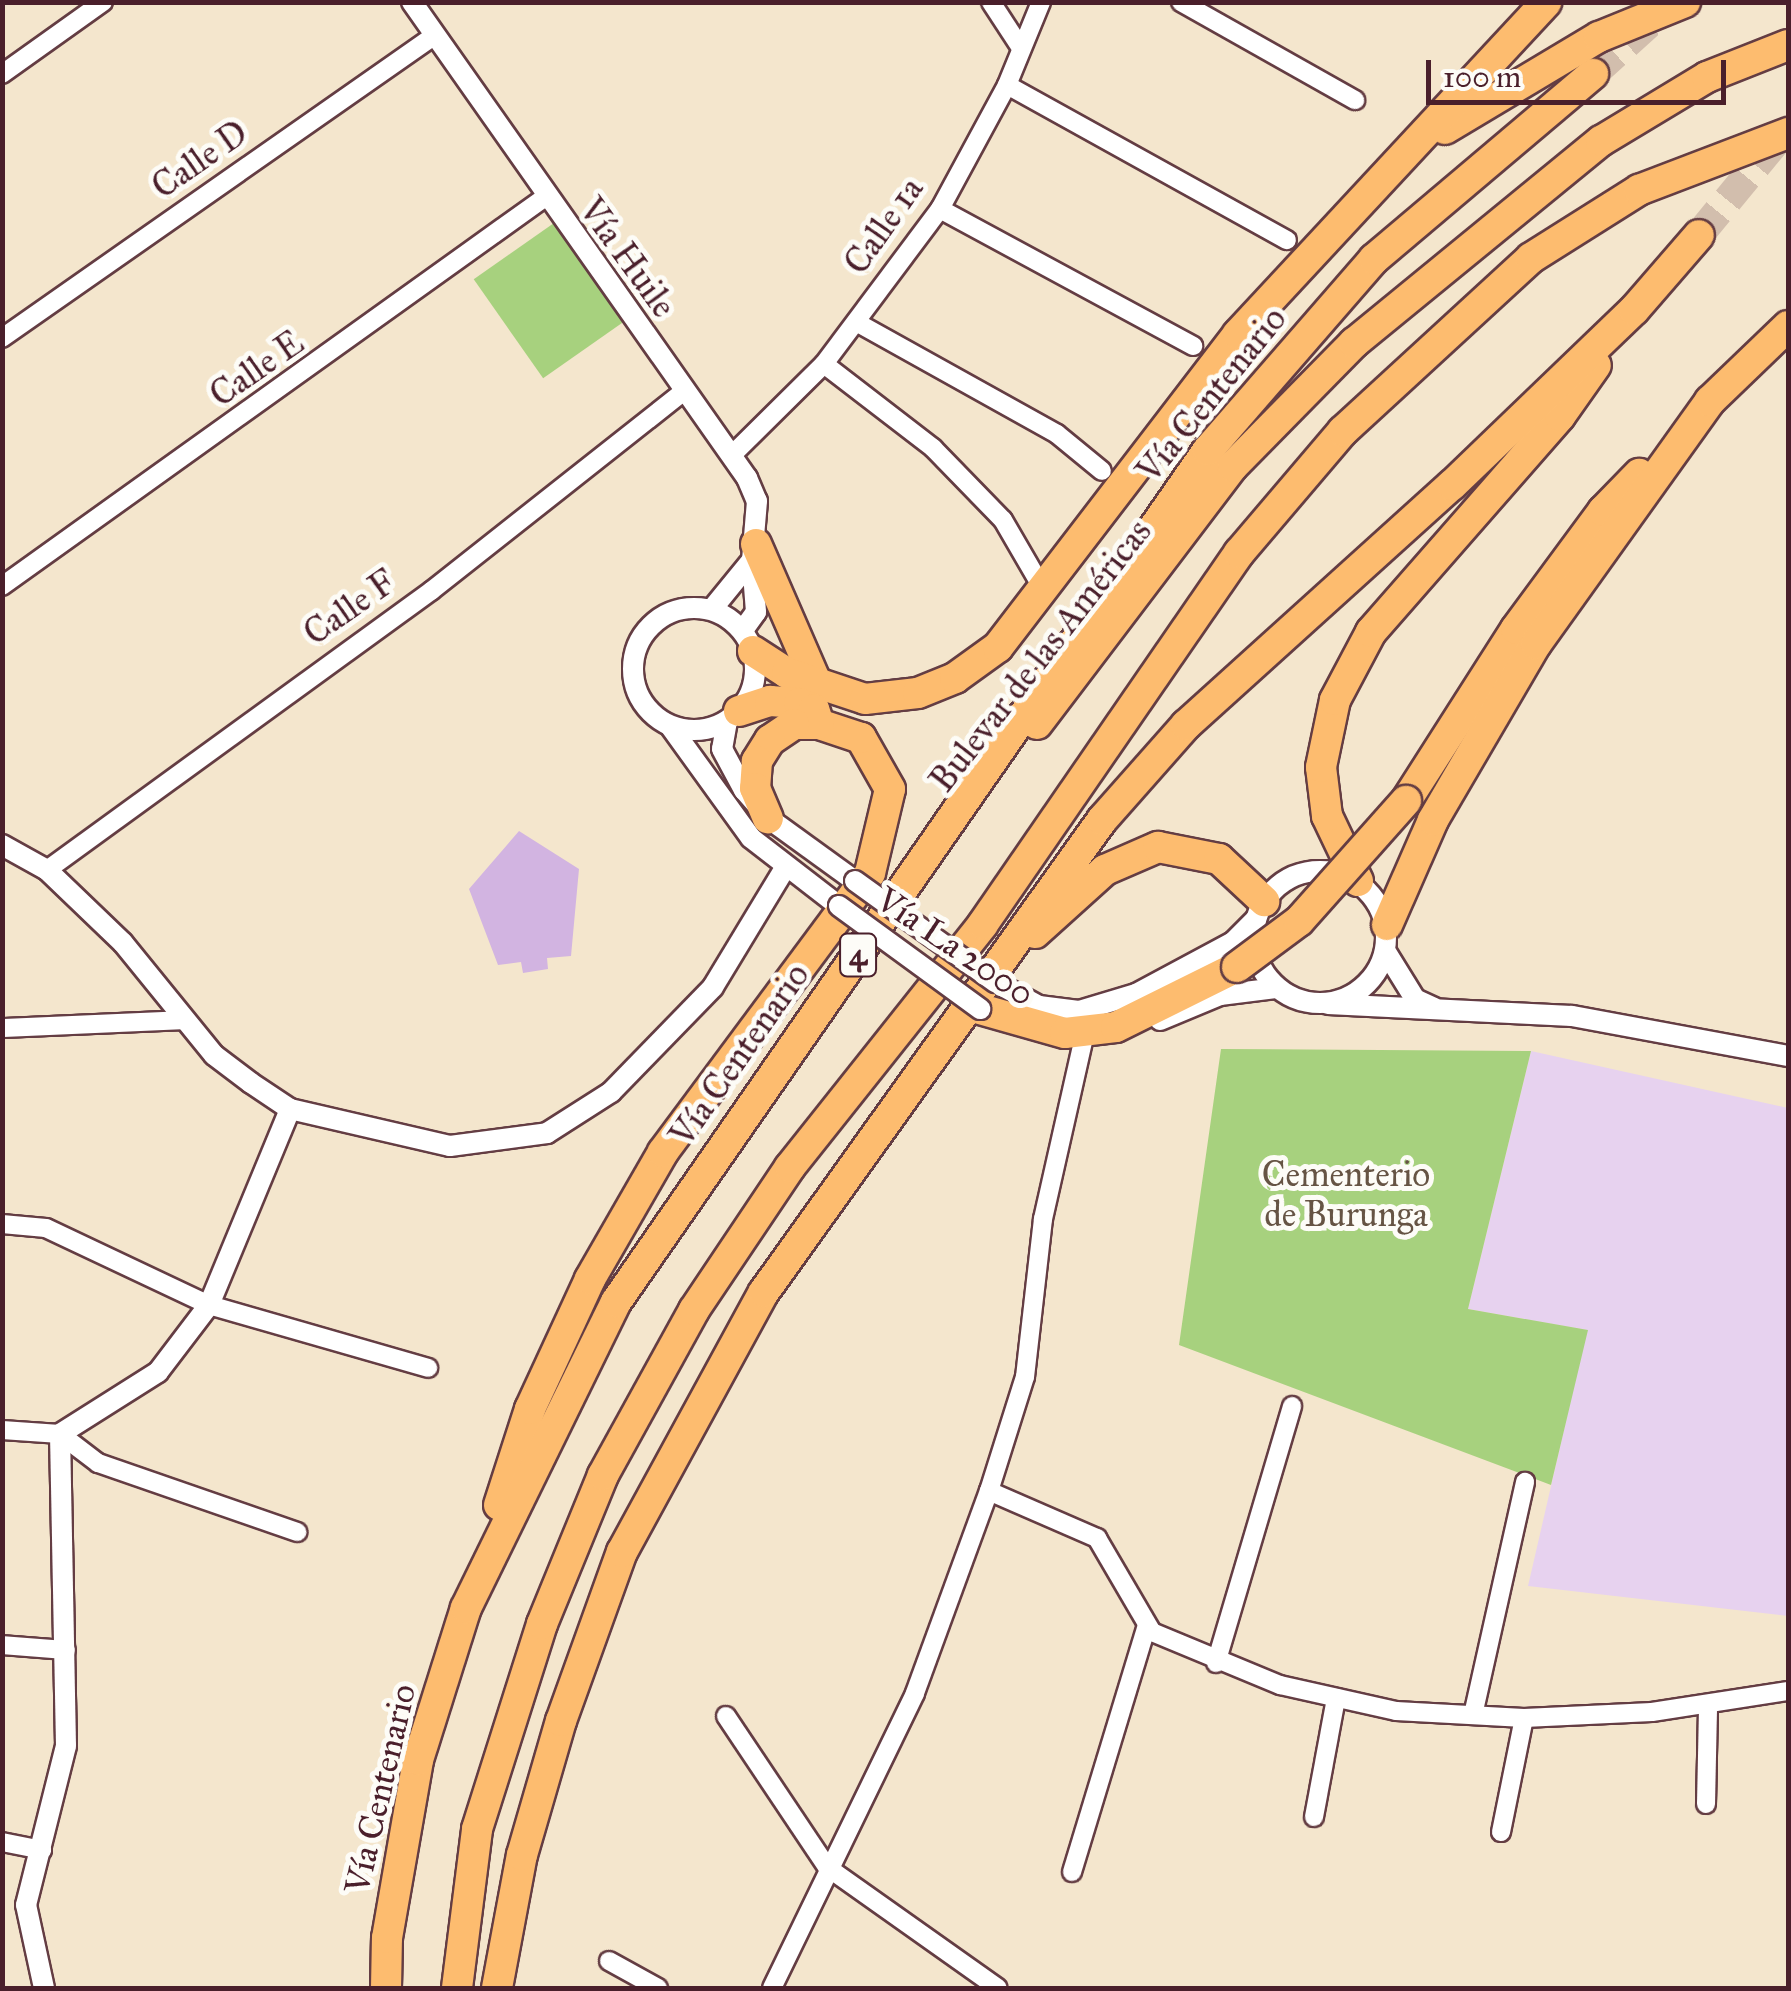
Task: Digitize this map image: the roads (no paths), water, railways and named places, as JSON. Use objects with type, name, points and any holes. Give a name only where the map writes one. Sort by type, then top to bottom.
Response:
[{"type":"highway","points":[[748,641],[817,684],[865,699],[918,692],[956,678],[998,647],[1238,334],[1330,228],[1406,154],[1546,2]]},
{"type":"highway","points":[[1406,154],[1600,37],[1685,2]]},
{"type":"highway","name":"Bulevar de las Américas","points":[[916,876],[1234,466],[1354,343],[1601,141],[1707,77],[1788,45]]},
{"type":"highway","name":"Vía Centenario","points":[[386,1988],[387,1938],[418,1760],[466,1608],[616,1302],[760,1087],[916,876],[1208,450],[1374,260],[1593,74]]},
{"type":"highway","points":[[457,1988],[477,1828],[542,1624],[604,1475],[694,1310],[790,1166],[983,924],[1239,552],[1344,431],[1531,258],[1639,190],[1788,133]]},
{"type":"highway","points":[[1358,881],[1326,816],[1320,767],[1335,700],[1371,632],[1560,416],[1634,310],[1699,235]]},
{"type":"highway","points":[[497,1988],[522,1855],[561,1720],[622,1552],[764,1292],[1102,820],[1186,726],[1634,310]]},
{"type":"highway","points":[[980,1009],[1065,1033],[1116,1026],[1237,967],[1298,922],[1406,801],[1516,629],[1603,511],[1788,326]]},
{"type":"highway","points":[[1386,939],[1432,820],[1536,644],[1710,401]]},
{"type":"highway","points":[[754,552],[817,684]]},
{"type":"highway","points":[[733,716],[770,701],[799,702],[814,709],[819,724]]},
{"type":"highway","points":[[466,1608],[530,1409],[590,1279],[664,1152],[870,874],[890,789],[861,738],[819,724],[794,724],[770,740],[756,761],[754,788],[768,818]]},
{"type":"highway","points":[[996,973],[1105,870],[1158,847],[1218,859],[1259,910]]},
{"type":"street","points":[[2,74],[103,2]]},
{"type":"street","name":"Vía Huile","points":[[412,2],[544,198],[732,456],[757,501],[756,612],[748,641]]},
{"type":"street","points":[[991,2],[1021,48]]},
{"type":"street","name":"Calle 1a","points":[[732,456],[824,364],[940,209],[1007,85],[1041,2]]},
{"type":"street","points":[[1182,2],[1356,100]]},
{"type":"street","name":"Calle D","points":[[2,338],[434,35]]},
{"type":"street","points":[[1007,85],[1287,240]]},
{"type":"street","name":"Calle E","points":[[2,586],[544,198]]},
{"type":"street","points":[[940,209],[1193,346]]},
{"type":"street","points":[[856,322],[1058,434],[1102,471]]},
{"type":"street","points":[[824,364],[933,448],[1003,520],[1039,582]]},
{"type":"street","name":"Calle F","points":[[48,870],[431,591],[684,390]]},
{"type":"street","points":[[712,609],[754,552]]},
{"type":"street","points":[[712,609],[748,641],[756,672],[733,716],[689,731],[670,726],[639,699],[632,658],[640,638],[671,611],[712,609]]},
{"type":"street","name":"Vía La 2000","points":[[733,716],[722,749],[728,768],[768,818],[1039,1006],[1079,1011],[1136,994],[1233,942],[1259,910]]},
{"type":"street","name":"Vía La 2000","points":[[670,726],[721,802],[785,868],[1015,1032],[1057,1043],[1083,1041],[1136,1030],[1220,995],[1276,988]]},
{"type":"street","points":[[2,845],[48,870],[122,943],[214,1054],[290,1108],[450,1146],[547,1133],[611,1092],[713,987],[785,868]]},
{"type":"street","points":[[1436,1009],[1415,999],[1386,939],[1377,900],[1358,881],[1318,870],[1296,874],[1259,910],[1253,945],[1276,988],[1300,1001],[1328,1004],[1572,1016],[1788,1056]]},
{"type":"street","points":[[1328,1004],[1364,986],[1386,939]]},
{"type":"street","points":[[2,1028],[183,1020]]},
{"type":"street","points":[[772,1988],[827,1868],[915,1694],[989,1490],[1024,1377],[1043,1219],[1083,1041]]},
{"type":"street","points":[[60,1434],[158,1372],[209,1305],[290,1108]]},
{"type":"street","points":[[2,1224],[46,1228],[209,1305],[428,1368]]},
{"type":"street","points":[[1216,1663],[1292,1406]]},
{"type":"street","points":[[2,1430],[60,1434],[98,1463],[296,1532]]},
{"type":"street","points":[[44,1988],[26,1906],[66,1746],[60,1434]]},
{"type":"street","points":[[1474,1715],[1525,1482]]},
{"type":"street","points":[[989,1490],[1097,1538],[1146,1628],[1216,1663],[1336,1698],[1396,1711],[1524,1718],[1708,1706],[1788,1691]]},
{"type":"street","points":[[1072,1872],[1146,1628]]},
{"type":"street","points":[[2,1645],[66,1650]]},
{"type":"street","points":[[1314,1816],[1336,1698]]},
{"type":"street","points":[[1706,1804],[1708,1706]]},
{"type":"street","points":[[726,1716],[827,1868],[998,1988]]},
{"type":"street","points":[[1501,1832],[1524,1718]]},
{"type":"street","points":[[2,1842],[42,1850]]},
{"type":"street","points":[[609,1960],[658,1988]]},
{"type":"tunnel","points":[[1593,74],[1658,15]]},
{"type":"tunnel","points":[[1699,235],[1786,129]]},
{"type":"park label","name":"Cementerio de Burunga","points":[[1346,1195]]}]
